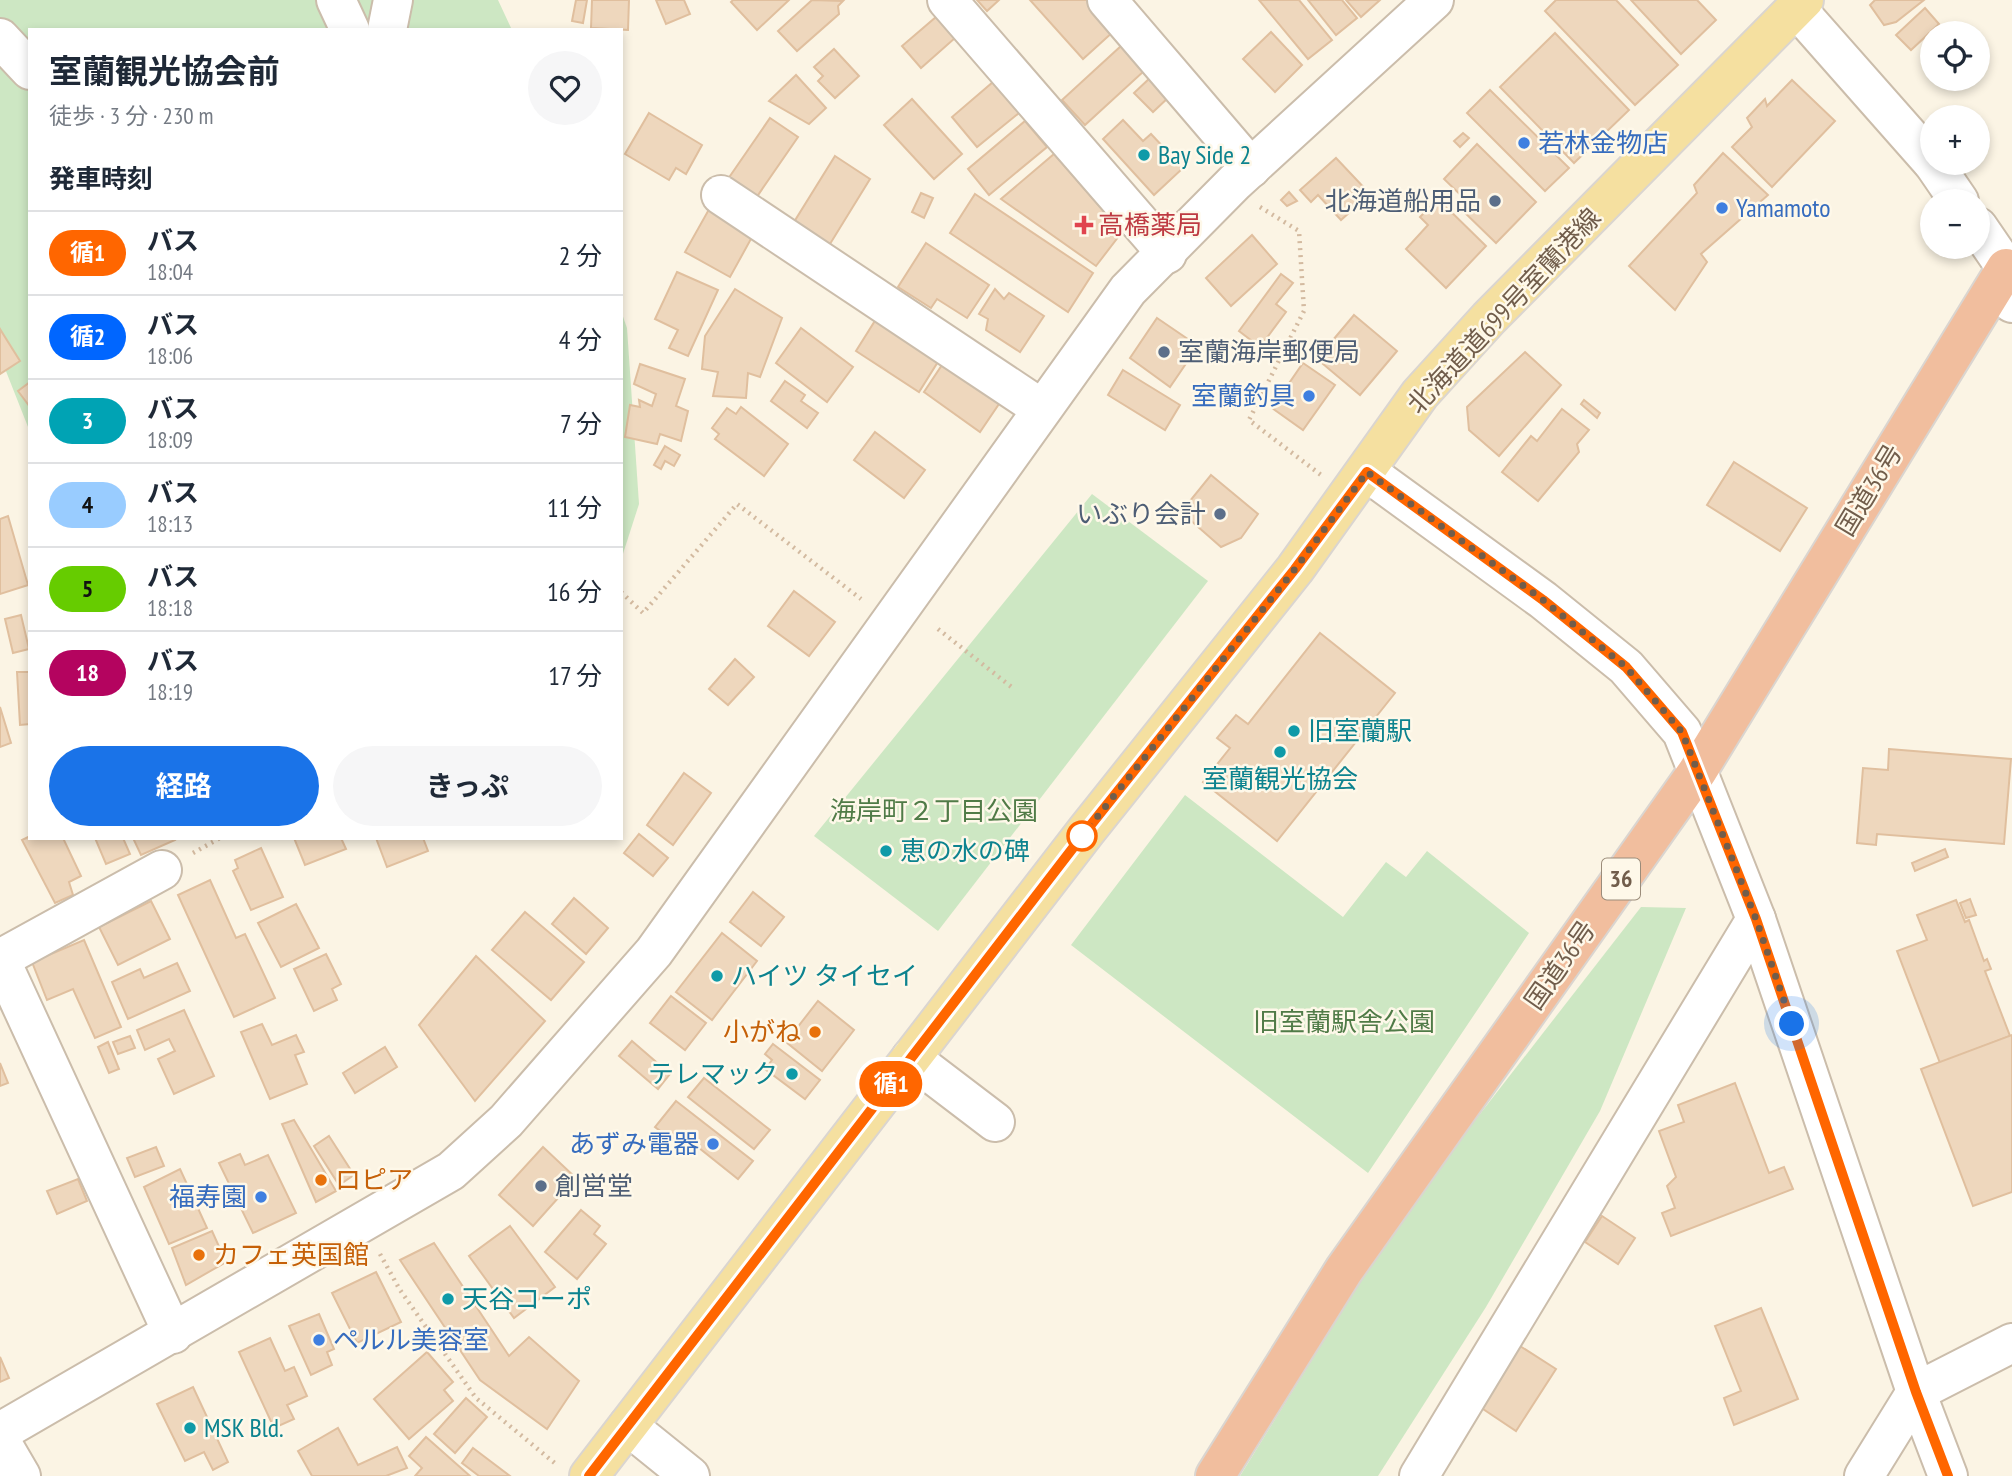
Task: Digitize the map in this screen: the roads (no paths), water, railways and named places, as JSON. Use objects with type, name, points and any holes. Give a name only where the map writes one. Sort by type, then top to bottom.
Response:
[{"type":"highway","name":"国道36号","points":[[1214,1476],[1343,1270],[1697,772],[2010,278]]},
{"type":"main road","name":"北海道道699号室蘭港線","points":[[576,1472],[628,1426],[1358,484],[1420,394],[1489,318],[1800,4]]},
{"type":"street","points":[[336,0],[349,28]]},
{"type":"street","points":[[387,28],[393,0]]},
{"type":"street","points":[[947,0],[1167,254]]},
{"type":"street","points":[[1107,0],[1243,175]]},
{"type":"street","points":[[0,1433],[173,1335],[451,1171],[506,1121],[654,952],[1128,290],[1167,254],[1243,175],[1434,0]]},
{"type":"street","points":[[1800,4],[1920,148]]},
{"type":"street","points":[[0,38],[28,69]]},
{"type":"street","points":[[720,195],[1042,409]]},
{"type":"street","points":[[1990,247],[2010,278]]},
{"type":"street","points":[[1358,484],[1543,600],[1626,667],[1682,732],[1756,919],[1916,1392],[1948,1476]]},
{"type":"street","points":[[162,870],[0,959],[173,1335]]},
{"type":"street","points":[[1419,1476],[1756,919]]},
{"type":"street","points":[[911,1058],[995,1122]]},
{"type":"street","points":[[1864,1476],[1916,1392],[2012,1343]]},
{"type":"street","points":[[628,1426],[690,1476]]},
{"type":"street","points":[[0,1440],[21,1476]]},
{"type":"place","name":"若林金物店","points":[[1524,143]]},
{"type":"place","name":"Bay Side 2","points":[[1144,155]]},
{"type":"place","name":"北海道船用品","points":[[1495,201]]},
{"type":"place","name":"Yamamoto","points":[[1722,208]]},
{"type":"place","name":"高橋薬局","points":[[1084,225]]},
{"type":"place","name":"室蘭海岸郵便局","points":[[1164,352]]},
{"type":"place","name":"室蘭釣具","points":[[1309,396]]},
{"type":"place","name":"いぶり会計","points":[[1220,514]]},
{"type":"place","name":"旧室蘭駅","points":[[1294,731]]},
{"type":"place","name":"室蘭観光協会","points":[[1280,752]]},
{"type":"place","name":"恵の水の碑","points":[[886,851]]},
{"type":"place","name":"ハイツ タイセイ","points":[[717,976]]},
{"type":"place","name":"小がね","points":[[815,1032]]},
{"type":"place","name":"テレマック","points":[[792,1074]]},
{"type":"place","name":"あずみ電器","points":[[713,1144]]},
{"type":"place","name":"ロピア","points":[[321,1180]]},
{"type":"place","name":"創営堂","points":[[541,1186]]},
{"type":"place","name":"福寿園","points":[[261,1197]]},
{"type":"place","name":"カフェ英国館","points":[[199,1255]]},
{"type":"place","name":"天谷コーポ","points":[[448,1299]]},
{"type":"place","name":"ペルル美容室","points":[[319,1340]]},
{"type":"place","name":"MSK Bld.","points":[[190,1428]]},
{"type":"park label","name":"海岸町２丁目公園","points":[[934,811]]},
{"type":"park label","name":"旧室蘭駅舎公園","points":[[1344,1022]]}]
